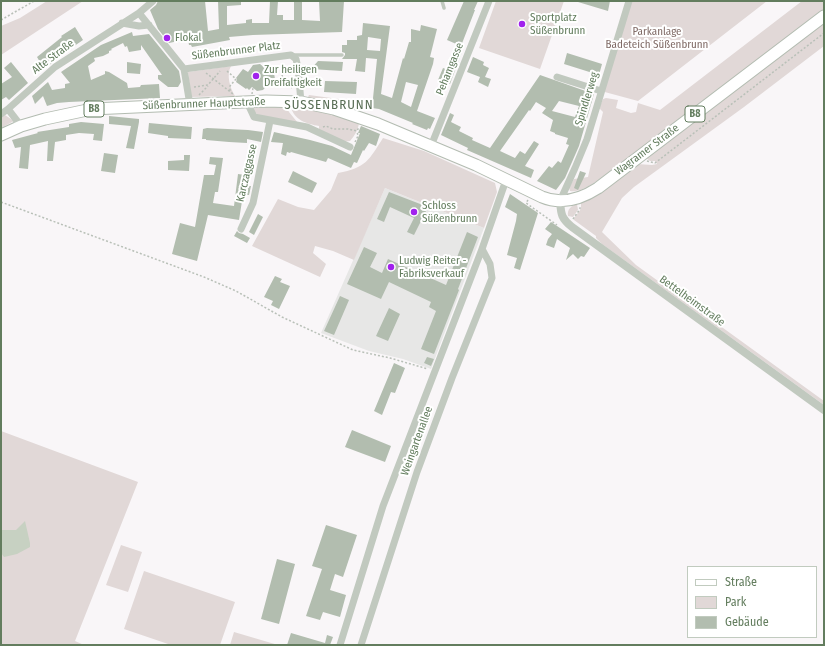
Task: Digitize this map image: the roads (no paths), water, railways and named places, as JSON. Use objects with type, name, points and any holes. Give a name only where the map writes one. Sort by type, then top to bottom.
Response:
[{"type":"main road","name":"Wagramer Straße","points":[[560,201],[574,199],[588,194],[824,16]]},
{"type":"main road","name":"Süßenbrunner Hauptstraße","points":[[1,135],[21,126],[56,116],[92,109],[193,101],[249,99],[301,102],[323,106],[353,115],[468,162],[546,199],[560,201]]},
{"type":"street","name":"Alte Straße","points":[[1,114],[56,67],[139,13],[153,1]]},
{"type":"street","name":"Pehamgasse","points":[[430,146],[489,1]]},
{"type":"street","name":"Spindlerweg","points":[[560,201],[576,168],[587,139],[629,1]]},
{"type":"street","name":"Süßenbrunner Platz","points":[[139,13],[184,69],[193,101]]},
{"type":"street","points":[[122,24],[139,26],[149,25]]},
{"type":"street","name":"Süßenbrunner Platz","points":[[184,69],[291,55],[296,59],[298,68],[301,102]]},
{"type":"street","points":[[557,77],[601,91]]},
{"type":"street","points":[[249,99],[254,117],[307,127],[350,147]]},
{"type":"street","points":[[8,109],[21,126]]},
{"type":"street","name":"Karczaggasse","points":[[241,229],[253,203],[270,121]]},
{"type":"street","name":"Weingartenallee","points":[[340,645],[384,506],[434,371],[482,249],[506,180]]},
{"type":"street","name":"Bettelheimstraße","points":[[560,201],[561,214],[563,218],[576,230],[824,410]]},
{"type":"street","name":"Weingartenallee","points":[[361,645],[416,472],[492,278],[490,264],[482,249]]},
{"type":"lane","points":[[442,1],[444,8]]},
{"type":"lane","name":"Süßenbrunner Platz","points":[[291,55],[342,55]]},
{"type":"place","name":"Sportplatz Süßenbrunn","points":[[522,24]]},
{"type":"place","name":"Flokal","points":[[167,38]]},
{"type":"place","name":"Zur heiligen Dreifaltigkeit","points":[[256,76]]},
{"type":"place","name":"Schloss Süßenbrunn","points":[[414,212]]},
{"type":"place","name":"Ludwig Reiter - Fabriksverkauf","points":[[391,267]]},
{"type":"district","name":"SÜSSENBRUNN","points":[[329,105]]},
{"type":"park label","name":"Parkanlage Badeteich Süßenbrunn","points":[[657,38]]}]
